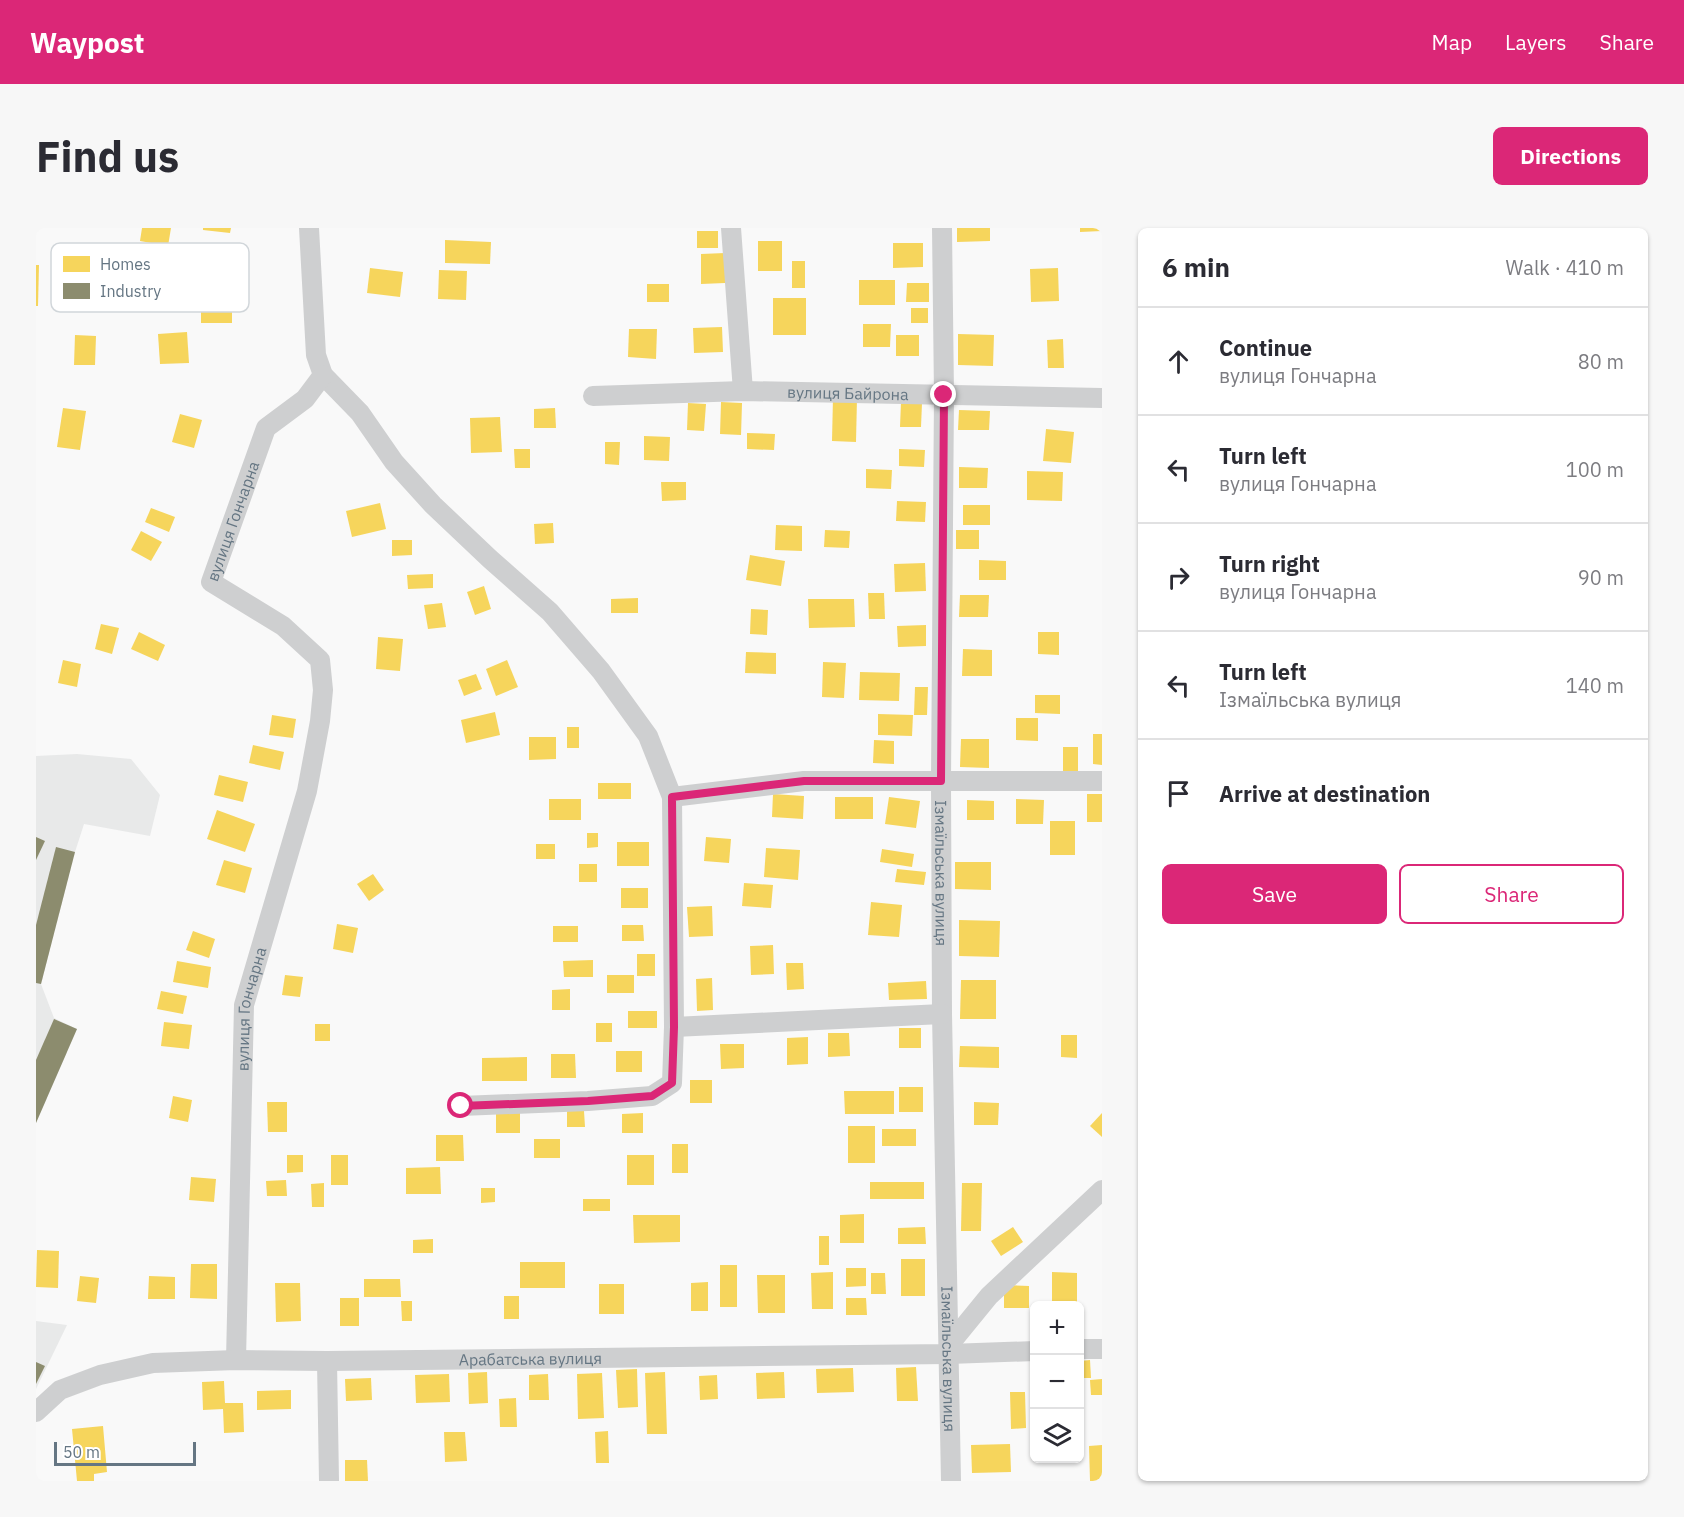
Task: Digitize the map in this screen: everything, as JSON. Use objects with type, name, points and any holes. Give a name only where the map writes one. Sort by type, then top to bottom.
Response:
[{"type":"street","points":[[309,228],[316,355],[323,375],[360,413],[394,462],[433,505],[550,612],[601,671],[648,736],[672,797],[674,1027],[672,1083],[652,1096],[461,1106]]},
{"type":"street","points":[[731,228],[743,391]]},
{"type":"street","name":"Ізмаїльська вулиця","points":[[942,228],[944,395],[942,1014],[951,1481]]},
{"type":"street","name":"вулиця Гончарна","points":[[236,1360],[244,1005],[307,791],[320,721],[323,690],[320,660],[283,626],[211,582],[266,428],[305,399],[323,375]]},
{"type":"street","name":"вулиця Байрона","points":[[593,396],[743,391],[1102,398]]},
{"type":"street","points":[[672,797],[804,781],[1102,781]]},
{"type":"street","points":[[674,1027],[942,1014]]},
{"type":"street","points":[[949,1349],[988,1296],[1102,1190]]},
{"type":"street","name":"Арабатська вулиця","points":[[37,1410],[60,1390],[100,1375],[153,1363],[949,1349],[1030,1351]]},
{"type":"street","points":[[1084,1349],[1102,1349]]},
{"type":"street","points":[[327,1361],[329,1481]]},
{"type":"shaded area","points":[[77,754],[131,759],[160,795],[150,836],[84,824],[41,984],[54,1018],[77,1029],[36,1123],[36,756]]},
{"type":"shaded area","points":[[36,1321],[67,1325],[36,1389]]},
{"type":"building: Homes","points":[[142,228],[171,228],[168,243],[140,241]]},
{"type":"building: Homes","points":[[203,228],[231,228],[230,233],[203,230]]},
{"type":"building: Homes","points":[[957,228],[990,228],[990,241],[957,242]]},
{"type":"building: Homes","points":[[1080,228],[1102,228],[1102,231],[1080,232]]},
{"type":"building: Homes","points":[[697,231],[718,231],[718,248],[697,248]]},
{"type":"building: Homes","points":[[445,240],[491,242],[490,264],[445,263]]},
{"type":"building: Homes","points":[[758,241],[782,241],[782,271],[758,271]]},
{"type":"building: Homes","points":[[893,243],[923,243],[923,267],[893,268]]},
{"type":"building: Homes","points":[[725,253],[725,283],[701,284],[701,254]]},
{"type":"building: Homes","points":[[792,261],[805,261],[805,288],[792,288]]},
{"type":"building: Homes","points":[[36,265],[39,265],[38,306],[36,306]]},
{"type":"building: Homes","points":[[370,268],[403,272],[400,297],[367,293]]},
{"type":"building: Homes","points":[[1058,268],[1059,301],[1031,302],[1030,269]]},
{"type":"building: Homes","points":[[439,270],[467,271],[466,300],[438,299]]},
{"type":"building: Homes","points":[[859,280],[895,280],[895,305],[859,305]]},
{"type":"building: Homes","points":[[907,283],[929,283],[929,302],[906,302]]},
{"type":"building: Homes","points":[[647,284],[669,284],[669,302],[647,302]]},
{"type":"building: Homes","points":[[773,298],[806,298],[806,335],[773,335]]},
{"type":"building: Homes","points":[[911,308],[928,308],[928,323],[911,323]]},
{"type":"building: Homes","points":[[201,312],[232,312],[232,323],[201,323]]},
{"type":"building: Homes","points":[[863,324],[891,324],[890,347],[863,347]]},
{"type":"building: Homes","points":[[722,327],[723,352],[694,353],[693,328]]},
{"type":"building: Homes","points":[[629,329],[657,329],[656,359],[628,357]]},
{"type":"building: Homes","points":[[187,332],[189,363],[160,364],[158,334]]},
{"type":"building: Homes","points":[[958,334],[994,335],[993,366],[958,365]]},
{"type":"building: Homes","points":[[75,335],[96,336],[95,365],[74,365]]},
{"type":"building: Homes","points":[[896,335],[919,335],[919,356],[896,356]]},
{"type":"building: Homes","points":[[1063,339],[1064,368],[1048,368],[1047,340]]},
{"type":"building: Homes","points":[[833,397],[857,398],[856,442],[832,441]]},
{"type":"building: Homes","points":[[721,402],[742,403],[741,435],[720,434]]},
{"type":"building: Homes","points":[[901,402],[922,403],[921,427],[900,427]]},
{"type":"building: Homes","points":[[688,403],[706,404],[704,431],[687,430]]},
{"type":"building: Homes","points":[[63,408],[86,411],[80,450],[57,447]]},
{"type":"building: Homes","points":[[555,408],[556,428],[534,428],[534,409]]},
{"type":"building: Homes","points":[[959,410],[990,411],[989,430],[958,430]]},
{"type":"building: Homes","points":[[180,414],[202,420],[194,448],[172,442]]},
{"type":"building: Homes","points":[[500,417],[502,452],[471,453],[470,418]]},
{"type":"building: Homes","points":[[1046,429],[1074,432],[1071,463],[1043,461]]},
{"type":"building: Homes","points":[[747,433],[775,434],[774,450],[747,449]]},
{"type":"building: Homes","points":[[644,436],[670,437],[669,461],[644,460]]},
{"type":"building: Homes","points":[[605,442],[620,442],[619,465],[605,464]]},
{"type":"building: Homes","points":[[514,449],[530,449],[530,468],[515,468]]},
{"type":"building: Homes","points":[[899,449],[925,450],[924,467],[899,466]]},
{"type":"building: Homes","points":[[959,467],[988,468],[987,488],[959,488]]},
{"type":"building: Homes","points":[[866,469],[892,470],[891,489],[866,488]]},
{"type":"building: Homes","points":[[1027,471],[1063,472],[1062,501],[1027,500]]},
{"type":"building: Homes","points":[[661,482],[686,482],[686,500],[662,501]]},
{"type":"building: Homes","points":[[897,501],[926,502],[925,522],[896,521]]},
{"type":"building: Homes","points":[[380,503],[386,529],[352,537],[346,511]]},
{"type":"building: Homes","points":[[963,505],[990,505],[990,525],[963,525]]},
{"type":"building: Homes","points":[[151,508],[175,517],[169,532],[145,522]]},
{"type":"building: Homes","points":[[553,523],[554,543],[535,544],[534,524]]},
{"type":"building: Homes","points":[[776,525],[802,526],[802,551],[775,550]]},
{"type":"building: Homes","points":[[825,530],[850,531],[849,548],[824,547]]},
{"type":"building: Homes","points":[[956,530],[979,530],[979,549],[956,549]]},
{"type":"building: Homes","points":[[141,531],[162,542],[151,561],[131,550]]},
{"type":"building: Homes","points":[[392,540],[412,540],[412,555],[392,556]]},
{"type":"building: Homes","points":[[750,555],[785,561],[781,586],[746,580]]},
{"type":"building: Homes","points":[[979,560],[1006,561],[1006,580],[979,580]]},
{"type":"building: Homes","points":[[925,563],[926,591],[895,592],[894,564]]},
{"type":"building: Homes","points":[[433,574],[433,588],[408,589],[407,575]]},
{"type":"building: Homes","points":[[484,586],[491,609],[475,615],[467,592]]},
{"type":"building: Homes","points":[[868,593],[884,593],[885,619],[869,619]]},
{"type":"building: Homes","points":[[960,595],[989,595],[988,617],[959,617]]},
{"type":"building: Homes","points":[[638,598],[638,613],[611,613],[611,599]]},
{"type":"building: Homes","points":[[808,599],[854,599],[855,627],[809,628]]},
{"type":"building: Homes","points":[[442,603],[446,627],[428,629],[424,605]]},
{"type":"building: Homes","points":[[751,609],[768,610],[767,635],[750,634]]},
{"type":"building: Homes","points":[[101,624],[119,628],[112,654],[95,649]]},
{"type":"building: Homes","points":[[926,625],[926,646],[898,647],[897,626]]},
{"type":"building: Homes","points":[[139,632],[165,645],[158,661],[131,649]]},
{"type":"building: Homes","points":[[1038,632],[1059,632],[1059,655],[1038,654]]},
{"type":"building: Homes","points":[[378,637],[403,639],[400,671],[376,669]]},
{"type":"building: Homes","points":[[963,649],[992,650],[992,676],[962,676]]},
{"type":"building: Homes","points":[[746,652],[776,653],[776,674],[745,673]]},
{"type":"building: Homes","points":[[63,660],[81,664],[77,687],[58,683]]},
{"type":"building: Homes","points":[[507,660],[518,687],[496,696],[486,669]]},
{"type":"building: Homes","points":[[823,662],[846,663],[844,698],[822,697]]},
{"type":"building: Homes","points":[[860,672],[900,673],[899,701],[859,700]]},
{"type":"building: Homes","points":[[476,674],[482,689],[464,696],[458,680]]},
{"type":"building: Homes","points":[[915,687],[928,687],[927,715],[914,715]]},
{"type":"building: Homes","points":[[1035,695],[1060,695],[1060,714],[1035,713]]},
{"type":"building: Homes","points":[[495,712],[500,735],[466,743],[461,720]]},
{"type":"building: Homes","points":[[878,714],[913,715],[912,736],[878,735]]},
{"type":"building: Homes","points":[[272,715],[296,719],[293,738],[269,735]]},
{"type":"building: Homes","points":[[1016,718],[1038,718],[1038,741],[1016,740]]},
{"type":"building: Homes","points":[[567,727],[579,727],[579,748],[567,748]]},
{"type":"building: Homes","points":[[1093,734],[1102,734],[1102,765],[1093,764]]},
{"type":"building: Homes","points":[[529,737],[556,737],[556,759],[529,760]]},
{"type":"building: Homes","points":[[961,739],[989,739],[989,768],[960,767]]},
{"type":"building: Homes","points":[[874,740],[894,741],[894,764],[873,763]]},
{"type":"building: Homes","points":[[253,745],[284,752],[280,770],[249,763]]},
{"type":"building: Homes","points":[[1063,747],[1078,747],[1078,772],[1063,772]]},
{"type":"building: Homes","points":[[219,775],[248,782],[243,802],[214,795]]},
{"type":"building: Homes","points":[[598,783],[631,783],[631,799],[598,799]]},
{"type":"building: Homes","points":[[773,794],[804,796],[803,819],[772,817]]},
{"type":"building: Homes","points":[[1087,794],[1102,794],[1102,822],[1087,822]]},
{"type":"building: Homes","points":[[835,797],[873,797],[873,819],[835,819]]},
{"type":"building: Homes","points":[[889,797],[920,801],[916,828],[885,824]]},
{"type":"building: Homes","points":[[549,799],[581,799],[581,820],[549,820]]},
{"type":"building: Homes","points":[[1016,799],[1044,800],[1043,824],[1016,824]]},
{"type":"building: Homes","points":[[967,800],[994,801],[994,820],[967,820]]},
{"type":"building: Homes","points":[[217,810],[255,824],[245,852],[207,839]]},
{"type":"building: Homes","points":[[1050,821],[1075,821],[1075,855],[1050,855]]},
{"type":"building: Homes","points":[[587,833],[598,833],[598,847],[587,848]]},
{"type":"building: Homes","points":[[706,837],[731,839],[729,863],[704,861]]},
{"type":"building: Homes","points":[[617,842],[649,842],[649,866],[617,866]]},
{"type":"building: Homes","points":[[536,844],[555,844],[555,859],[536,859]]},
{"type":"building: Homes","points":[[766,848],[800,850],[798,880],[764,877]]},
{"type":"building: Homes","points":[[882,849],[914,854],[912,867],[880,862]]},
{"type":"building: Homes","points":[[224,860],[252,868],[245,893],[216,885]]},
{"type":"building: Homes","points":[[955,862],[991,862],[991,890],[955,889]]},
{"type":"building: Homes","points":[[579,864],[597,864],[597,882],[579,882]]},
{"type":"building: Homes","points":[[897,869],[926,872],[924,885],[895,882]]},
{"type":"building: Homes","points":[[373,874],[384,890],[369,901],[357,884]]},
{"type":"building: Homes","points":[[744,883],[773,885],[771,908],[742,906]]},
{"type":"building: Homes","points":[[621,888],[648,888],[648,908],[621,908]]},
{"type":"building: Homes","points":[[871,902],[902,905],[899,937],[868,935]]},
{"type":"building: Homes","points":[[712,906],[713,936],[689,937],[687,907]]},
{"type":"building: Homes","points":[[959,920],[1000,921],[999,957],[959,956]]},
{"type":"building: Homes","points":[[337,924],[358,928],[353,953],[333,949]]},
{"type":"building: Homes","points":[[622,925],[643,925],[644,941],[622,941]]},
{"type":"building: Homes","points":[[553,926],[578,926],[578,942],[553,942]]},
{"type":"building: Homes","points":[[193,931],[215,939],[209,958],[186,950]]},
{"type":"building: Homes","points":[[773,945],[774,974],[751,975],[750,946]]},
{"type":"building: Homes","points":[[637,954],[655,954],[655,976],[637,976]]},
{"type":"building: Homes","points":[[593,960],[593,977],[564,977],[563,961]]},
{"type":"building: Homes","points":[[177,961],[211,967],[208,988],[173,982]]},
{"type":"building: Homes","points":[[786,963],[803,963],[804,989],[787,990]]},
{"type":"building: Homes","points":[[285,975],[303,977],[300,997],[282,995]]},
{"type":"building: Homes","points":[[607,975],[634,975],[634,993],[607,993]]},
{"type":"building: Homes","points":[[712,978],[713,1010],[697,1011],[696,979]]},
{"type":"building: Homes","points":[[961,980],[996,980],[996,1019],[960,1019]]},
{"type":"building: Homes","points":[[926,981],[927,999],[889,1000],[888,983]]},
{"type":"building: Homes","points":[[570,989],[570,1010],[552,1010],[552,990]]},
{"type":"building: Homes","points":[[161,991],[187,996],[183,1014],[157,1009]]},
{"type":"building: Homes","points":[[628,1011],[657,1011],[657,1028],[628,1028]]},
{"type":"building: Homes","points":[[164,1022],[192,1025],[189,1049],[161,1046]]},
{"type":"building: Homes","points":[[596,1023],[612,1023],[612,1042],[596,1042]]},
{"type":"building: Homes","points":[[315,1024],[330,1024],[330,1041],[315,1041]]},
{"type":"building: Homes","points":[[899,1028],[921,1028],[921,1048],[899,1048]]},
{"type":"building: Homes","points":[[828,1033],[849,1033],[850,1056],[828,1057]]},
{"type":"building: Homes","points":[[1061,1035],[1077,1035],[1077,1058],[1061,1057]]},
{"type":"building: Homes","points":[[808,1037],[808,1064],[787,1065],[787,1038]]},
{"type":"building: Homes","points":[[720,1044],[744,1044],[744,1068],[721,1069]]},
{"type":"building: Homes","points":[[960,1046],[999,1047],[999,1068],[959,1067]]},
{"type":"building: Homes","points":[[616,1051],[642,1051],[642,1072],[616,1072]]},
{"type":"building: Homes","points":[[551,1054],[575,1054],[576,1078],[551,1078]]},
{"type":"building: Homes","points":[[527,1057],[527,1081],[482,1081],[482,1058]]},
{"type":"building: Homes","points":[[690,1080],[712,1080],[712,1103],[690,1103]]},
{"type":"building: Homes","points":[[899,1087],[923,1087],[923,1112],[899,1112]]},
{"type":"building: Homes","points":[[844,1091],[894,1091],[894,1114],[845,1114]]},
{"type":"building: Homes","points":[[173,1096],[192,1100],[188,1122],[169,1118]]},
{"type":"building: Homes","points":[[267,1102],[287,1102],[287,1132],[268,1132]]},
{"type":"building: Homes","points":[[974,1102],[999,1103],[998,1125],[974,1125]]},
{"type":"building: Homes","points":[[496,1106],[520,1106],[520,1133],[496,1133]]},
{"type":"building: Homes","points":[[567,1111],[584,1111],[585,1127],[567,1127]]},
{"type":"building: Homes","points":[[643,1113],[643,1133],[622,1133],[622,1114]]},
{"type":"building: Homes","points":[[1102,1113],[1102,1137],[1090,1126]]},
{"type":"building: Homes","points":[[848,1126],[875,1126],[875,1163],[848,1163]]},
{"type":"building: Homes","points":[[882,1129],[916,1129],[916,1146],[882,1146]]},
{"type":"building: Homes","points":[[436,1135],[463,1135],[464,1161],[436,1161]]},
{"type":"building: Homes","points":[[534,1139],[560,1139],[560,1158],[534,1158]]},
{"type":"building: Homes","points":[[672,1144],[688,1144],[688,1173],[672,1173]]},
{"type":"building: Homes","points":[[287,1155],[303,1155],[303,1172],[287,1173]]},
{"type":"building: Homes","points":[[331,1155],[348,1155],[348,1185],[331,1185]]},
{"type":"building: Homes","points":[[627,1155],[654,1155],[654,1185],[627,1185]]},
{"type":"building: Homes","points":[[440,1167],[441,1194],[406,1194],[406,1168]]},
{"type":"building: Homes","points":[[191,1177],[216,1179],[214,1202],[189,1200]]},
{"type":"building: Homes","points":[[286,1180],[287,1196],[267,1196],[266,1181]]},
{"type":"building: Homes","points":[[870,1182],[924,1182],[924,1199],[870,1199]]},
{"type":"building: Homes","points":[[324,1183],[324,1207],[312,1207],[311,1184]]},
{"type":"building: Homes","points":[[962,1183],[982,1183],[981,1231],[961,1231]]},
{"type":"building: Homes","points":[[481,1188],[495,1188],[495,1202],[481,1203]]},
{"type":"building: Homes","points":[[583,1199],[610,1199],[610,1211],[583,1211]]},
{"type":"building: Homes","points":[[864,1214],[864,1243],[840,1243],[840,1215]]},
{"type":"building: Homes","points":[[633,1215],[680,1215],[680,1242],[634,1243]]},
{"type":"building: Homes","points":[[925,1227],[926,1244],[898,1244],[898,1228]]},
{"type":"building: Homes","points":[[1013,1227],[1023,1242],[1001,1256],[991,1241]]},
{"type":"building: Homes","points":[[819,1236],[829,1236],[829,1265],[819,1265]]},
{"type":"building: Homes","points":[[433,1239],[433,1253],[413,1253],[413,1240]]},
{"type":"building: Homes","points":[[37,1250],[59,1251],[58,1288],[36,1287]]},
{"type":"building: Homes","points":[[901,1259],[925,1259],[925,1296],[901,1296]]},
{"type":"building: Homes","points":[[520,1262],[565,1262],[565,1288],[520,1288]]},
{"type":"building: Homes","points":[[191,1264],[217,1264],[217,1299],[190,1298]]},
{"type":"building: Homes","points":[[720,1265],[737,1265],[737,1307],[720,1307]]},
{"type":"building: Homes","points":[[846,1268],[866,1268],[866,1286],[846,1287]]},
{"type":"building: Homes","points":[[833,1272],[833,1309],[812,1309],[811,1273]]},
{"type":"building: Homes","points":[[1052,1272],[1077,1273],[1077,1301],[1052,1301]]},
{"type":"building: Homes","points":[[871,1273],[885,1273],[886,1294],[871,1294]]},
{"type":"building: Homes","points":[[757,1275],[785,1275],[785,1313],[758,1313]]},
{"type":"building: Homes","points":[[80,1276],[99,1278],[96,1303],[77,1301]]},
{"type":"building: Homes","points":[[149,1276],[175,1277],[175,1299],[148,1299]]},
{"type":"building: Homes","points":[[364,1279],[400,1279],[401,1297],[364,1297]]},
{"type":"building: Homes","points":[[708,1282],[708,1311],[691,1311],[691,1283]]},
{"type":"building: Homes","points":[[275,1283],[300,1283],[301,1321],[276,1322]]},
{"type":"building: Homes","points":[[599,1284],[624,1284],[624,1314],[599,1314]]},
{"type":"building: Homes","points":[[1004,1285],[1029,1286],[1029,1308],[1004,1308]]},
{"type":"building: Homes","points":[[504,1296],[519,1296],[519,1319],[504,1319]]},
{"type":"building: Homes","points":[[340,1298],[359,1298],[359,1326],[340,1326]]},
{"type":"building: Homes","points":[[846,1298],[866,1298],[867,1315],[846,1315]]},
{"type":"building: Homes","points":[[401,1301],[412,1301],[412,1321],[402,1321]]},
{"type":"building: Homes","points":[[1090,1360],[1091,1378],[1084,1378],[1084,1361]]},
{"type":"building: Homes","points":[[916,1367],[918,1401],[897,1401],[896,1368]]},
{"type":"building: Homes","points":[[853,1368],[854,1392],[817,1393],[816,1369]]},
{"type":"building: Homes","points":[[637,1369],[638,1407],[618,1408],[616,1370]]},
{"type":"building: Homes","points":[[487,1372],[488,1403],[469,1404],[468,1373]]},
{"type":"building: Homes","points":[[665,1372],[667,1434],[647,1434],[645,1373]]},
{"type":"building: Homes","points":[[784,1372],[785,1398],[757,1399],[756,1373]]},
{"type":"building: Homes","points":[[602,1373],[604,1418],[578,1419],[577,1374]]},
{"type":"building: Homes","points":[[449,1374],[450,1402],[416,1403],[415,1375]]},
{"type":"building: Homes","points":[[548,1374],[549,1400],[529,1400],[529,1375]]},
{"type":"building: Homes","points":[[717,1375],[718,1399],[700,1400],[699,1376]]},
{"type":"building: Homes","points":[[371,1378],[372,1400],[346,1401],[345,1379]]},
{"type":"building: Homes","points":[[1102,1379],[1102,1395],[1091,1395],[1090,1380]]},
{"type":"building: Homes","points":[[224,1381],[225,1403],[243,1403],[244,1432],[224,1433],[223,1409],[203,1410],[202,1382]]},
{"type":"building: Homes","points":[[291,1390],[291,1409],[257,1410],[257,1391]]},
{"type":"building: Homes","points":[[1010,1392],[1025,1392],[1026,1428],[1011,1429]]},
{"type":"building: Homes","points":[[516,1398],[517,1427],[500,1427],[499,1399]]},
{"type":"building: Homes","points":[[103,1426],[107,1472],[94,1474],[94,1481],[77,1481],[72,1429]]},
{"type":"building: Homes","points":[[608,1431],[609,1463],[596,1463],[595,1432]]},
{"type":"building: Homes","points":[[444,1432],[465,1432],[467,1461],[445,1462]]},
{"type":"building: Homes","points":[[1010,1444],[1011,1472],[972,1473],[971,1445]]},
{"type":"building: Homes","points":[[1102,1445],[1102,1481],[1090,1481],[1089,1446]]},
{"type":"building: Homes","points":[[345,1460],[367,1460],[368,1481],[345,1481]]},
{"type":"building: Industry","points":[[36,837],[45,841],[36,860]]},
{"type":"building: Industry","points":[[56,847],[75,852],[41,984],[36,983],[36,925]]},
{"type":"building: Industry","points":[[54,1019],[77,1029],[36,1123],[36,1060]]},
{"type":"building: Industry","points":[[36,1362],[45,1366],[36,1384]]},
{"type":"route","points":[[461,1106],[652,1096],[672,1083],[674,1027],[672,797],[804,781],[941,781],[944,395]]}]
